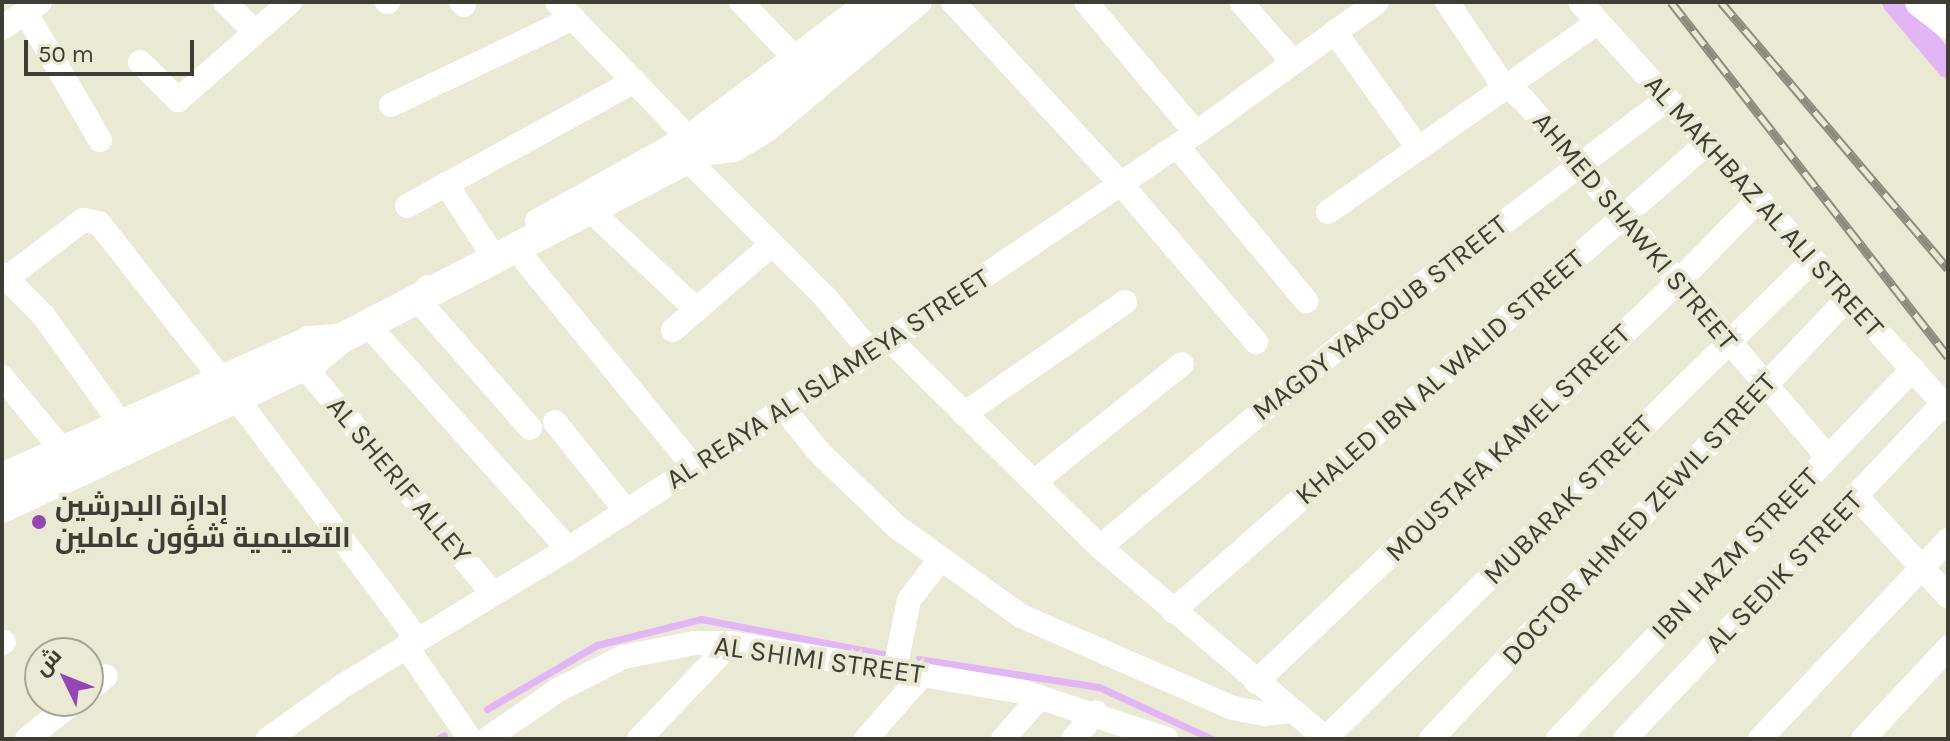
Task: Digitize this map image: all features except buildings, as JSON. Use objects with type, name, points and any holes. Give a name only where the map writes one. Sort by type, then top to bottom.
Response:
[{"type":"main road","points":[[1920,2],[1948,24]]},
{"type":"main road","points":[[2,478],[122,425],[304,366],[340,339],[418,300],[502,249],[590,210],[689,150],[893,3]]},
{"type":"main road","points":[[2,508],[229,389],[309,341],[340,339]]},
{"type":"street","points":[[225,2],[255,32]]},
{"type":"street","points":[[140,62],[178,100],[290,2]]},
{"type":"street","points":[[741,2],[796,59]]},
{"type":"street","points":[[953,2],[1121,184],[1256,342]]},
{"type":"street","points":[[1086,2],[1306,301]]},
{"type":"street","points":[[1241,2],[1293,62]]},
{"type":"street","name":"AHMED SHAWKI STREET","points":[[1447,2],[1508,88],[1523,99],[1620,219],[1828,457]]},
{"type":"street","name":"AL MAKHBAZ AL ALI STREET","points":[[1580,2],[1811,262],[1946,407]]},
{"type":"street","points":[[502,249],[689,150],[796,59],[893,3]]},
{"type":"street","name":"AL REAYA AL ISLAMEYA STREET","points":[[268,739],[412,643],[568,549],[880,346],[1186,140],[1335,32],[1366,5]]},
{"type":"street","points":[[2,28],[33,8],[100,140]]},
{"type":"street","points":[[391,105],[565,10],[634,81],[771,245],[880,346],[964,414],[1100,547],[1326,739]]},
{"type":"street","points":[[1328,212],[1598,22]]},
{"type":"street","points":[[1335,32],[1418,148]]},
{"type":"street","points":[[407,206],[634,81]]},
{"type":"street","name":"MAGDY YAACOUB STREET","points":[[1100,547],[1334,351],[1667,99]]},
{"type":"street","name":"KHALED IBN AL WALID STREET","points":[[1173,611],[1706,144]]},
{"type":"street","points":[[446,184],[694,467]]},
{"type":"street","name":"MOUSTAFA KAMEL STREET","points":[[1256,682],[1677,283],[1757,201]]},
{"type":"street","points":[[590,210],[697,310]]},
{"type":"street","points":[[122,425],[43,315],[4,276],[83,220],[99,223],[229,389],[412,643],[470,739]]},
{"type":"street","points":[[673,330],[771,245]]},
{"type":"street","name":"MUBARAK STREET","points":[[1326,739],[1811,262]]},
{"type":"street","name":"DOCTOR AHMED ZEWIL STREET","points":[[1431,739],[1847,299]]},
{"type":"street","points":[[418,300],[530,428]]},
{"type":"street","points":[[964,414],[1125,302]]},
{"type":"street","points":[[368,325],[568,549]]},
{"type":"street","points":[[1034,482],[1182,364]]},
{"type":"street","name":"AL SHERIF ALLEY","points":[[304,366],[493,594]]},
{"type":"street","name":"IBN HAZM STREET","points":[[1558,739],[1913,369]]},
{"type":"street","points":[[2,377],[63,451]]},
{"type":"street","name":"AL SEDIK STREET","points":[[1625,739],[1856,496],[1946,407]]},
{"type":"street","points":[[784,409],[856,491],[939,561],[1021,616],[1233,708],[1265,714],[1292,711]]},
{"type":"street","points":[[555,422],[626,511]]},
{"type":"street","points":[[1856,496],[1948,596]]},
{"type":"street","points":[[1760,739],[1948,540]]},
{"type":"street","points":[[895,669],[909,600],[939,561]]},
{"type":"street","points":[[639,739],[731,643]]},
{"type":"street","name":"AL SHIMI STREET","points":[[487,739],[558,690],[623,657],[683,644],[731,643],[895,669],[1040,697],[1167,739]]},
{"type":"street","points":[[1863,739],[1948,648]]},
{"type":"street","points":[[866,739],[923,674]]},
{"type":"street","points":[[1003,739],[1040,697]]},
{"type":"street","points":[[1073,739],[1096,713]]},
{"type":"street","points":[[27,739],[55,717]]},
{"type":"waterway","points":[[1894,2],[1948,66]]},
{"type":"waterway","points":[[487,709],[597,645],[701,619],[883,654]]},
{"type":"waterway","points":[[918,659],[1099,687],[1212,739]]},
{"type":"waterway","points":[[438,739],[444,735]]},
{"type":"railway","points":[[1671,2],[1948,357]]},
{"type":"railway","points":[[1721,2],[1948,269]]},
{"type":"place","name":"إدارة البدرشين التعليمية شؤون عاملين","points":[[39,522]]}]
